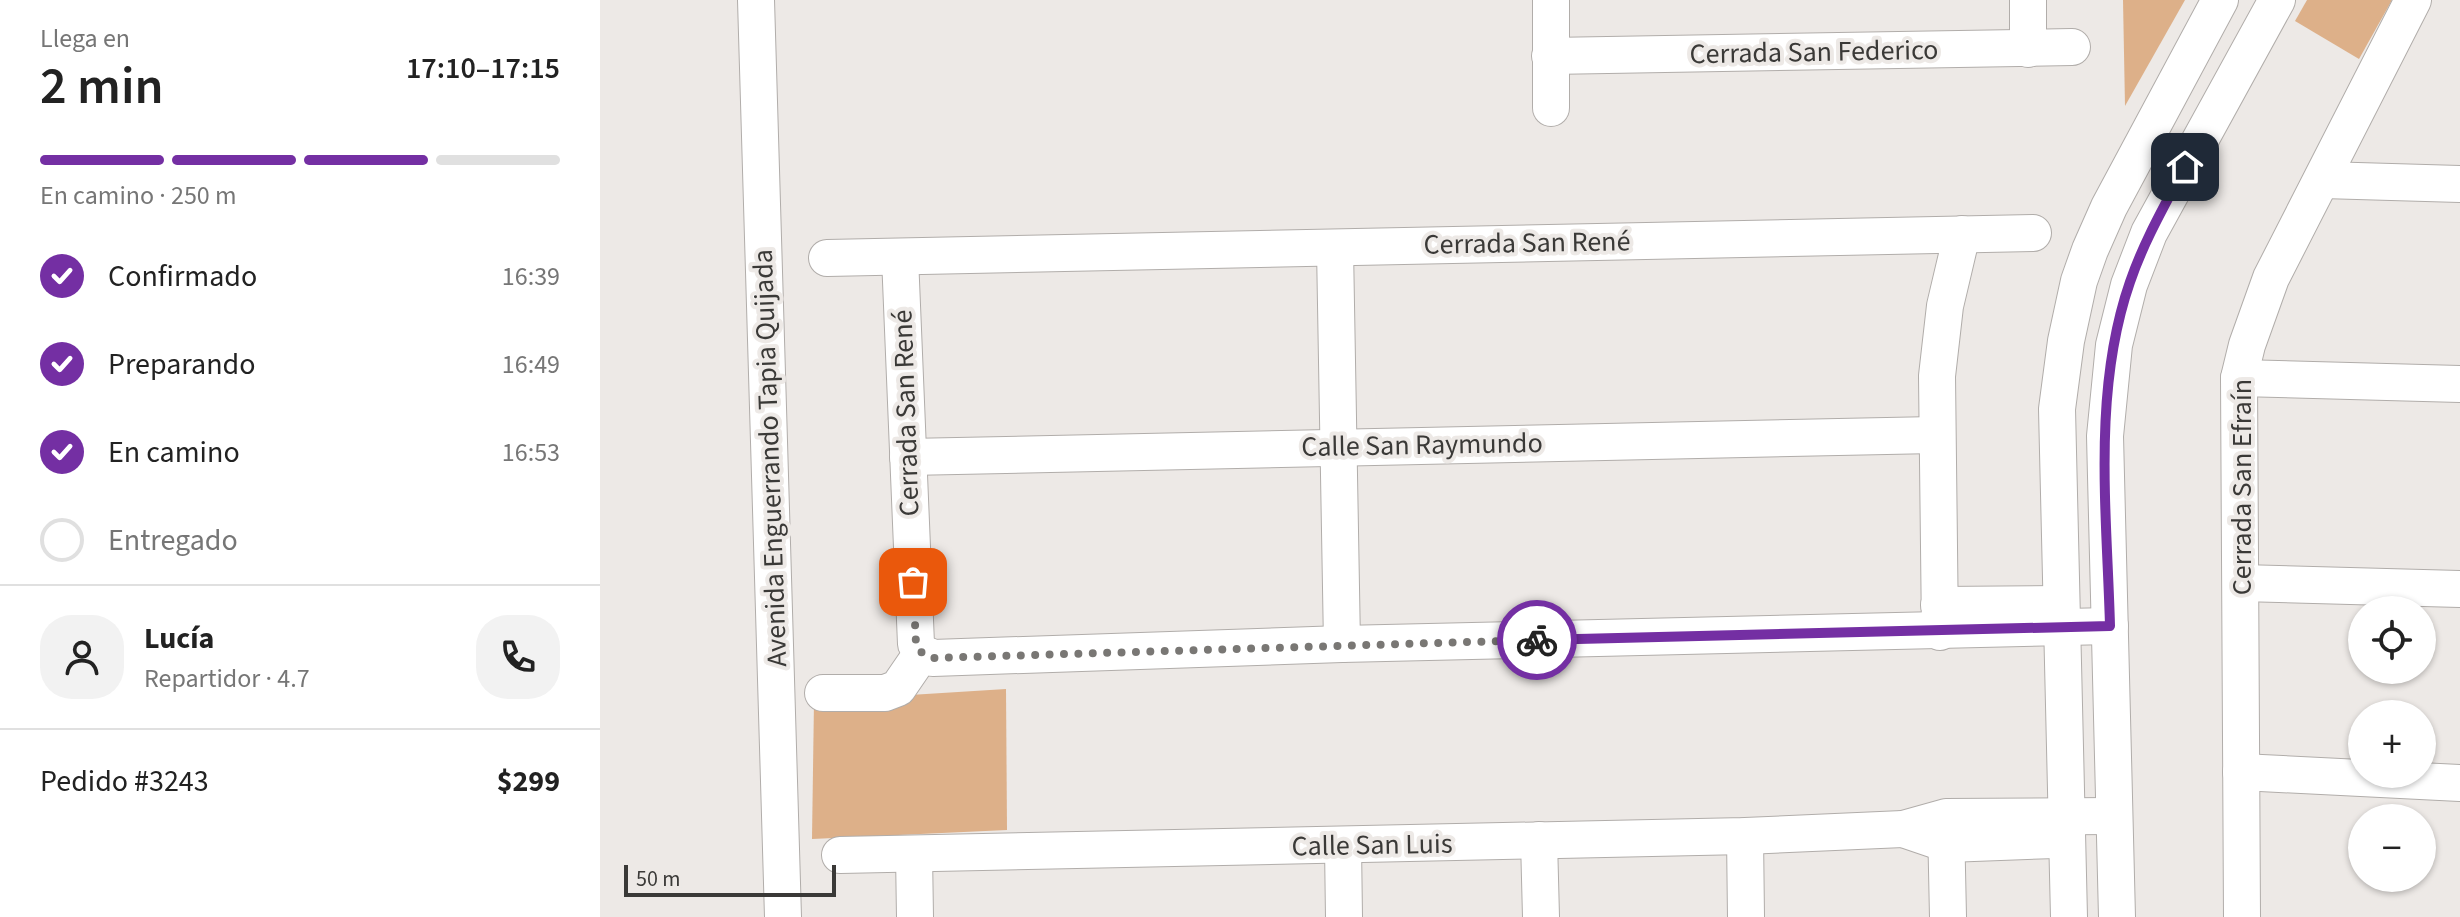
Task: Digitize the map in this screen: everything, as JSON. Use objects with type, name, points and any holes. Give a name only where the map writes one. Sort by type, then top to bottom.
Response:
[{"type":"street","name":"Avenida Enguerrando Tapia Quijada","points":[[756,0],[783,917]]},
{"type":"street","points":[[1551,0],[1551,108]]},
{"type":"street","points":[[2028,0],[2028,49]]},
{"type":"street","points":[[2069,917],[2057,409],[2066,341],[2079,281],[2109,207],[2220,0]]},
{"type":"street","points":[[2117,917],[2105,436],[2114,345],[2129,285],[2149,233],[2277,0]]},
{"type":"street","name":"Cerrada San Efraín","points":[[2242,917],[2239,378],[2247,345],[2271,278],[2413,0]]},
{"type":"street","name":"Cerrada San Federico","points":[[1550,56],[2072,47]]},
{"type":"street","points":[[2323,180],[2460,184]]},
{"type":"street","name":"Cerrada San René","points":[[827,258],[2033,233]]},
{"type":"street","points":[[1939,618],[1935,435],[1940,339],[1962,234]]},
{"type":"street","points":[[1335,248],[1342,644]]},
{"type":"street","name":"Cerrada San René","points":[[900,257],[916,644],[922,653]]},
{"type":"street","points":[[2239,378],[2460,384]]},
{"type":"street","name":"Calle San Raymundo","points":[[908,457],[1935,435]]},
{"type":"street","points":[[2241,583],[2460,589]]},
{"type":"street","points":[[823,693],[885,693],[898,688],[922,653],[933,658],[2110,614]]},
{"type":"street","points":[[2241,772],[2460,783]]},
{"type":"street","name":"Calle San Luis","points":[[840,855],[1343,846],[1903,829],[1946,831],[2114,827]]},
{"type":"street","points":[[1946,831],[1948,917]]},
{"type":"street","points":[[1745,836],[1746,917]]},
{"type":"street","points":[[1539,840],[1541,917]]},
{"type":"street","points":[[1343,846],[1344,917]]},
{"type":"street","points":[[914,854],[915,917]]},
{"type":"shaded area","points":[[2123,0],[2185,0],[2125,106]]},
{"type":"shaded area","points":[[2307,0],[2392,0],[2359,59],[2295,21]]},
{"type":"shaded area","points":[[1006,689],[1007,830],[812,839],[814,701]]},
{"type":"way so far","points":[[913,582],[916,644],[922,653],[933,658],[1537,640]]},
{"type":"route","points":[[1537,640],[2110,626],[2105,436],[2114,345],[2129,285],[2149,233],[2185,167]]}]
